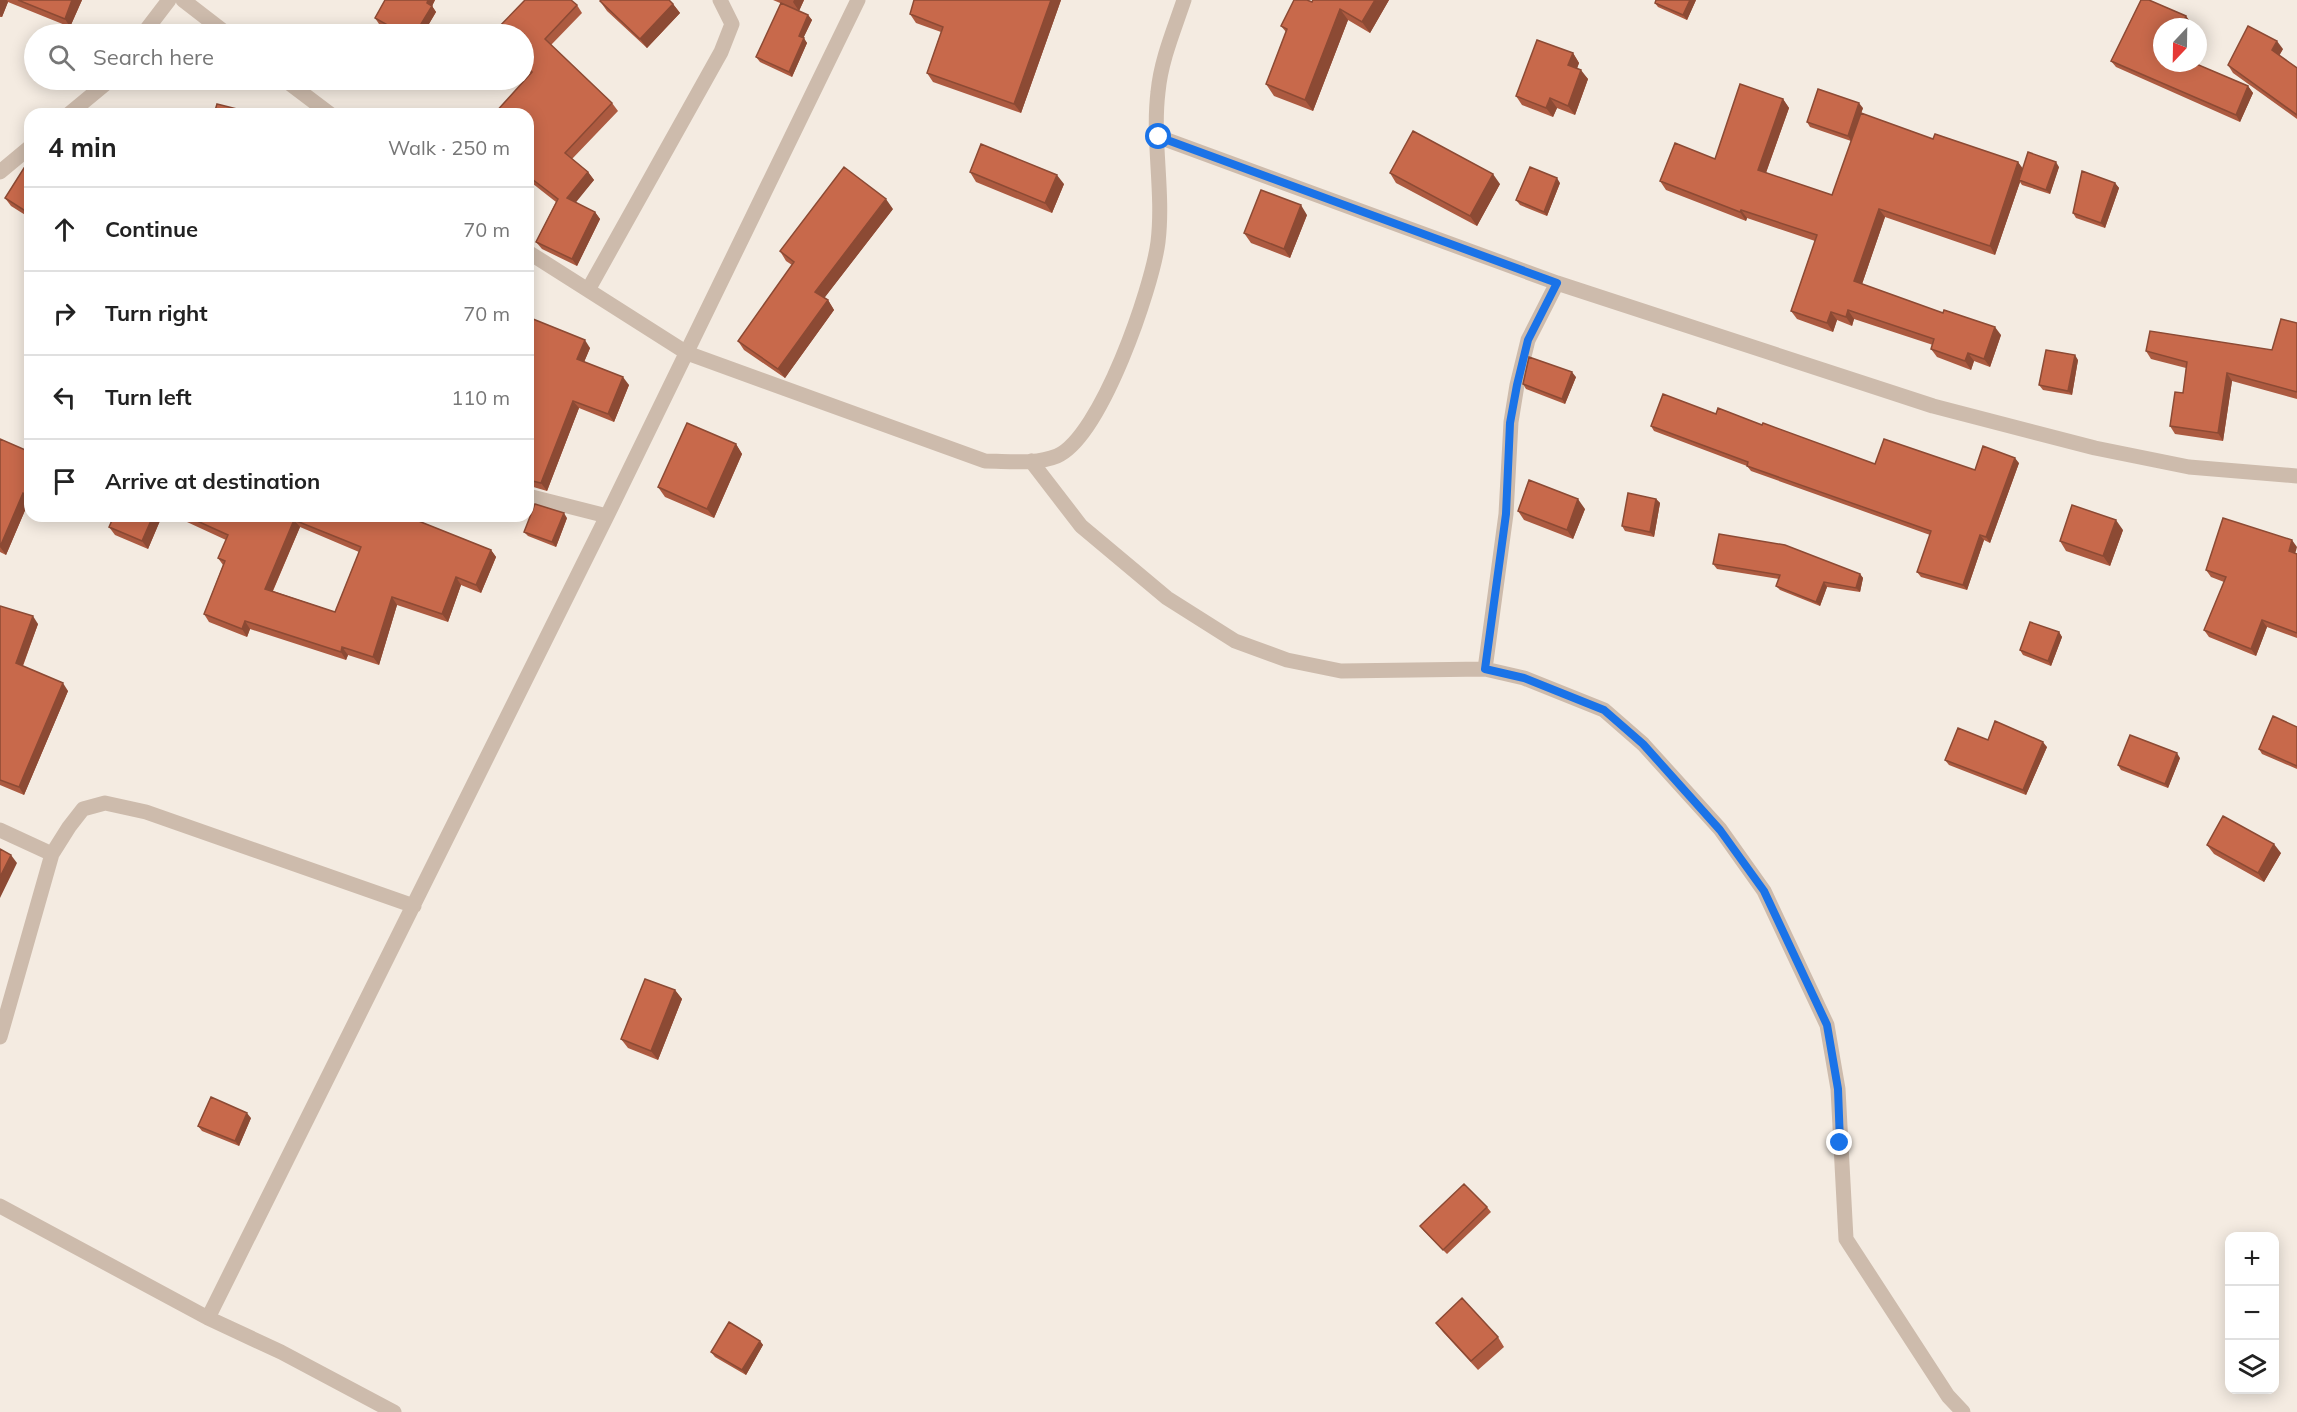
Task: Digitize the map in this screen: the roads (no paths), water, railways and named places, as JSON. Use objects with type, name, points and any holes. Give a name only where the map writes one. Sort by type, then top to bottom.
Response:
[{"type":"street","points":[[151,24],[169,0]]},
{"type":"street","points":[[183,0],[214,24]]},
{"type":"street","points":[[588,290],[721,52],[732,24],[720,0]]},
{"type":"street","points":[[208,1318],[414,906],[858,0]]},
{"type":"street","points":[[534,256],[687,352],[985,461],[1031,461],[1059,455],[1088,429],[1136,326],[1158,242],[1158,93],[1163,59],[1184,0]]},
{"type":"street","points":[[76,108],[98,90]]},
{"type":"street","points":[[297,90],[317,108]]},
{"type":"street","points":[[1159,137],[1557,283],[1932,406],[2095,448],[2189,467],[2297,476]]},
{"type":"street","points":[[0,172],[24,152]]},
{"type":"street","points":[[1485,669],[1506,514],[1510,423],[1517,385],[1528,340],[1557,283]]},
{"type":"street","points":[[1031,461],[1081,526],[1167,598],[1235,641],[1287,660],[1341,671],[1485,669],[1524,678],[1604,710],[1643,744],[1720,830],[1764,891],[1827,1025],[1838,1089],[1846,1239],[1948,1396],[1963,1412]]},
{"type":"street","points":[[534,498],[606,516]]},
{"type":"street","points":[[0,1037],[52,854],[83,809],[105,803],[146,812],[414,906]]},
{"type":"street","points":[[0,830],[52,854]]},
{"type":"street","points":[[0,1206],[208,1318],[281,1352],[394,1412]]}]
